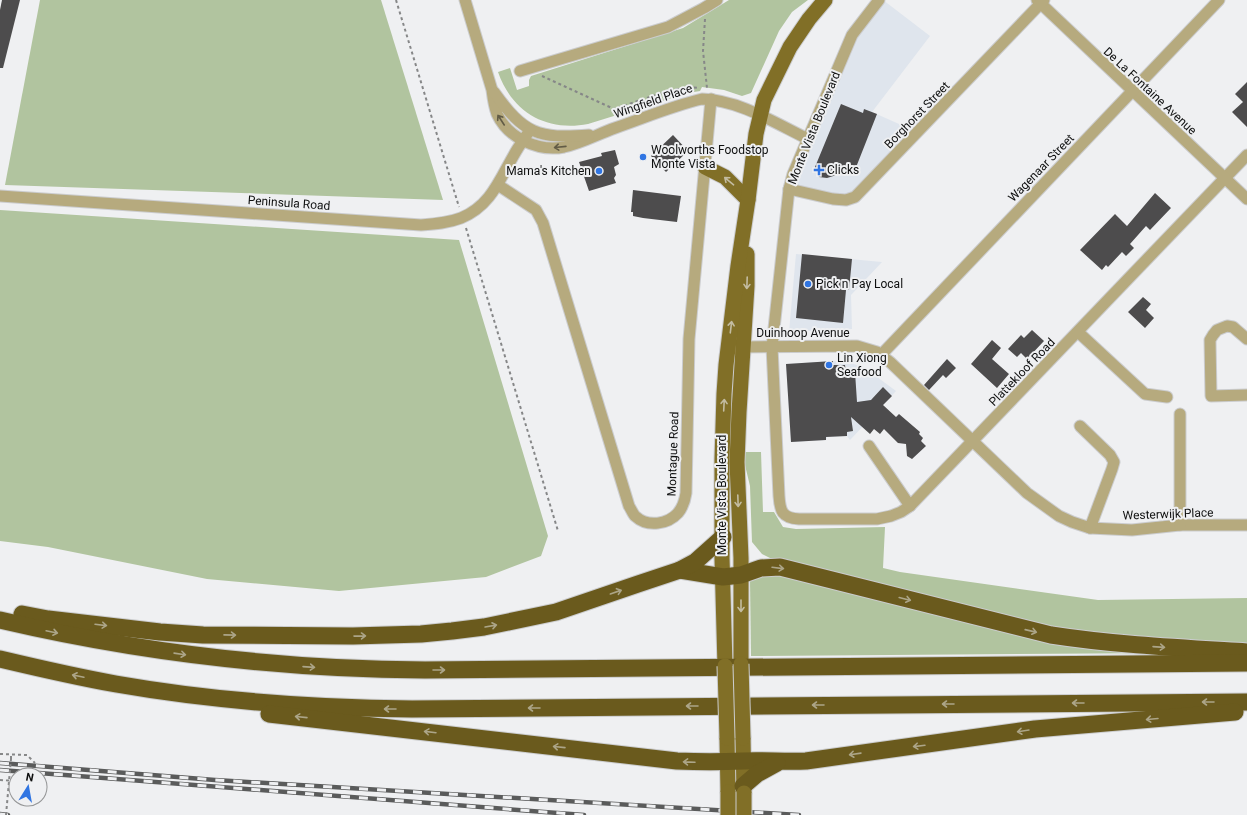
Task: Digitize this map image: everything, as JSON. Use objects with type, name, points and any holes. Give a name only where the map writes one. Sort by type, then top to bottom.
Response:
[{"type":"highway","points":[[0,610],[79,623],[203,635],[301,636],[421,634],[484,627],[556,612],[680,570],[695,562],[723,537]]},
{"type":"highway","points":[[680,570],[723,577],[741,575],[761,568],[780,567],[1051,635],[1081,640],[1158,647],[1247,652]]},
{"type":"highway","points":[[0,620],[82,638],[156,651],[265,664],[355,669],[425,670],[1247,663]]},
{"type":"highway","points":[[0,659],[117,684],[192,695],[252,701],[382,709],[1247,702]]},
{"type":"highway","points":[[117,684],[171,700],[207,707],[677,761],[806,761],[1035,730],[1247,711]]},
{"type":"highway","points":[[738,790],[757,774],[779,762]]},
{"type":"main road","name":"Monte Vista Boulevard","points":[[735,761],[728,738],[723,577],[722,459],[726,365],[759,115],[764,100],[790,47],[809,19],[825,0]]},
{"type":"main road","points":[[705,167],[725,177],[748,200]]},
{"type":"main road","name":"Monte Vista Boulevard","points":[[735,761],[743,738],[741,575],[737,462],[748,267],[744,230]]},
{"type":"main road","points":[[735,761],[738,790],[744,815]]},
{"type":"main road","points":[[728,815],[738,790]]},
{"type":"street","points":[[465,0],[492,90],[497,114],[509,130],[524,141]]},
{"type":"street","points":[[520,71],[668,27],[717,0]]},
{"type":"street","name":"Monte Vista Boulevard","points":[[780,507],[772,347],[789,189],[793,174],[852,35],[879,0]]},
{"type":"street","name":"Wagenaar Street","points":[[881,354],[1219,0]]},
{"type":"street","name":"De La Fontaine Avenue","points":[[1041,1],[1132,92],[1247,199]]},
{"type":"street","name":"Borghorst Street","points":[[789,189],[833,199],[846,200],[855,197],[1041,1]]},
{"type":"street","points":[[492,90],[510,113],[523,126],[530,130]]},
{"type":"street","name":"Wingfield Place","points":[[524,141],[545,147],[562,147],[578,143],[596,135],[702,99],[720,100],[759,115],[808,139]]},
{"type":"street","name":"Montague Road","points":[[498,185],[529,204],[541,217],[629,506],[634,516],[647,523],[655,524],[665,522],[679,512],[684,503],[686,493],[689,339],[711,99]]},
{"type":"street","name":"Wingfield Place","points":[[530,130],[548,136],[557,137],[596,135]]},
{"type":"street","name":"Peninsula Road","points":[[0,196],[421,225],[445,223],[462,218],[479,207],[498,185],[518,147],[524,141],[530,130]]},
{"type":"street","name":"Plattekloof Road","points":[[780,507],[782,513],[792,519],[854,519],[885,518],[901,512],[910,506],[1247,155]]},
{"type":"street","points":[[1247,340],[1234,327],[1228,326],[1217,330],[1210,340],[1211,396],[1247,395]]},
{"type":"street","points":[[1078,332],[1145,394],[1167,397]]},
{"type":"street","name":"Duinhoop Avenue","points":[[726,365],[734,353],[743,347],[852,346],[868,348],[881,354],[972,442]]},
{"type":"street","points":[[1180,414],[1180,526]]},
{"type":"street","points":[[1080,426],[1110,455],[1114,462],[1090,528]]},
{"type":"street","name":"Westerwijk Place","points":[[972,442],[1027,493],[1059,516],[1090,528],[1132,530],[1180,526],[1247,525]]},
{"type":"street","points":[[869,446],[910,506]]},
{"type":"path","points":[[396,0],[459,209]]},
{"type":"path","points":[[540,75],[614,109],[677,89],[689,87],[707,89],[703,51],[705,16]]},
{"type":"path","points":[[465,225],[558,531]]},
{"type":"path","points":[[0,754],[27,755],[35,764]]},
{"type":"path","points":[[10,767],[11,755]]},
{"type":"path","points":[[6,815],[8,792]]},
{"type":"shaded area","points":[[883,0],[930,36],[872,112],[917,132],[855,197],[789,189],[853,35]]},
{"type":"shaded area","points":[[796,254],[882,262],[851,295],[852,329],[789,332]]},
{"type":"shaded area","points":[[846,361],[859,366],[857,368],[877,377],[896,391],[850,440],[847,436],[827,437],[826,440],[791,442],[786,364]]},
{"type":"green space","points":[[40,0],[381,0],[443,200],[5,185]]},
{"type":"green space","points":[[729,0],[808,0],[792,12],[779,31],[751,93],[742,96],[724,90],[702,87],[700,91],[688,93],[588,124],[573,126],[558,125],[545,122],[532,116],[522,108],[512,98],[504,86],[498,72],[510,68],[517,90],[529,86],[531,76],[683,28]]},
{"type":"green space","points":[[0,210],[459,240],[548,536],[541,556],[486,577],[339,591],[207,579],[48,547],[0,541]]},
{"type":"green space","points":[[744,452],[761,452],[763,512],[774,512],[783,527],[796,529],[885,527],[883,568],[900,572],[1098,600],[1247,598],[1247,643],[1172,641],[1072,632],[772,559],[762,554],[752,542],[750,486],[744,461]]},
{"type":"green space","points":[[770,573],[1174,653],[751,656],[750,580]]},
{"type":"building","points":[[2,0],[20,0],[3,68],[0,68],[0,10]]},
{"type":"building","points":[[1247,82],[1247,127],[1232,112],[1243,102],[1235,94]]},
{"type":"building","points":[[841,104],[863,113],[864,109],[877,114],[853,175],[846,172],[827,178],[819,177],[815,167]]},
{"type":"building","points":[[673,135],[688,151],[666,172],[651,156]]},
{"type":"building","name":"Mama's Kitchen","points":[[615,150],[619,164],[614,167],[616,175],[614,178],[616,183],[589,191],[579,162],[602,156],[601,153]]},
{"type":"building","points":[[633,190],[681,196],[677,222],[633,216],[633,212],[631,212]]},
{"type":"building","points":[[1155,193],[1171,208],[1150,230],[1146,226],[1130,244],[1134,248],[1126,256],[1122,252],[1108,267],[1106,265],[1102,270],[1080,250],[1115,214],[1127,226]]},
{"type":"building","points":[[802,254],[852,259],[849,290],[846,290],[843,323],[796,318]]},
{"type":"building","points":[[1143,297],[1151,304],[1146,310],[1154,318],[1145,328],[1128,312]]},
{"type":"building","points":[[1032,330],[1044,341],[1027,359],[1021,353],[1017,357],[1008,349],[1021,335],[1024,338]]},
{"type":"building","points":[[992,340],[1001,348],[992,359],[1009,374],[997,388],[971,364]]},
{"type":"building","points":[[947,359],[956,368],[946,378],[943,375],[929,390],[924,385]]},
{"type":"building","points":[[833,361],[833,365],[845,365],[846,373],[855,372],[857,402],[871,400],[883,387],[892,396],[883,405],[896,417],[899,414],[920,432],[919,434],[923,438],[921,441],[926,446],[912,459],[907,456],[906,444],[898,443],[884,429],[880,434],[874,429],[870,434],[851,417],[853,431],[847,432],[847,436],[826,437],[826,440],[791,442],[786,364]]},
{"type":"railway","points":[[0,763],[215,780],[799,815]]},
{"type":"railway","points":[[0,770],[584,815]]},
{"type":"railway","points":[[0,814],[8,815]]},
{"type":"place","name":"Woolworths Foodstop Monte Vista","points":[[643,157]]},
{"type":"place","name":"Clicks","points":[[819,170]]},
{"type":"place","name":"Mama's Kitchen","points":[[599,171]]},
{"type":"place","name":"Pick n Pay Local","points":[[808,284]]},
{"type":"place","name":"Lin Xiong Seafood","points":[[829,365]]}]
